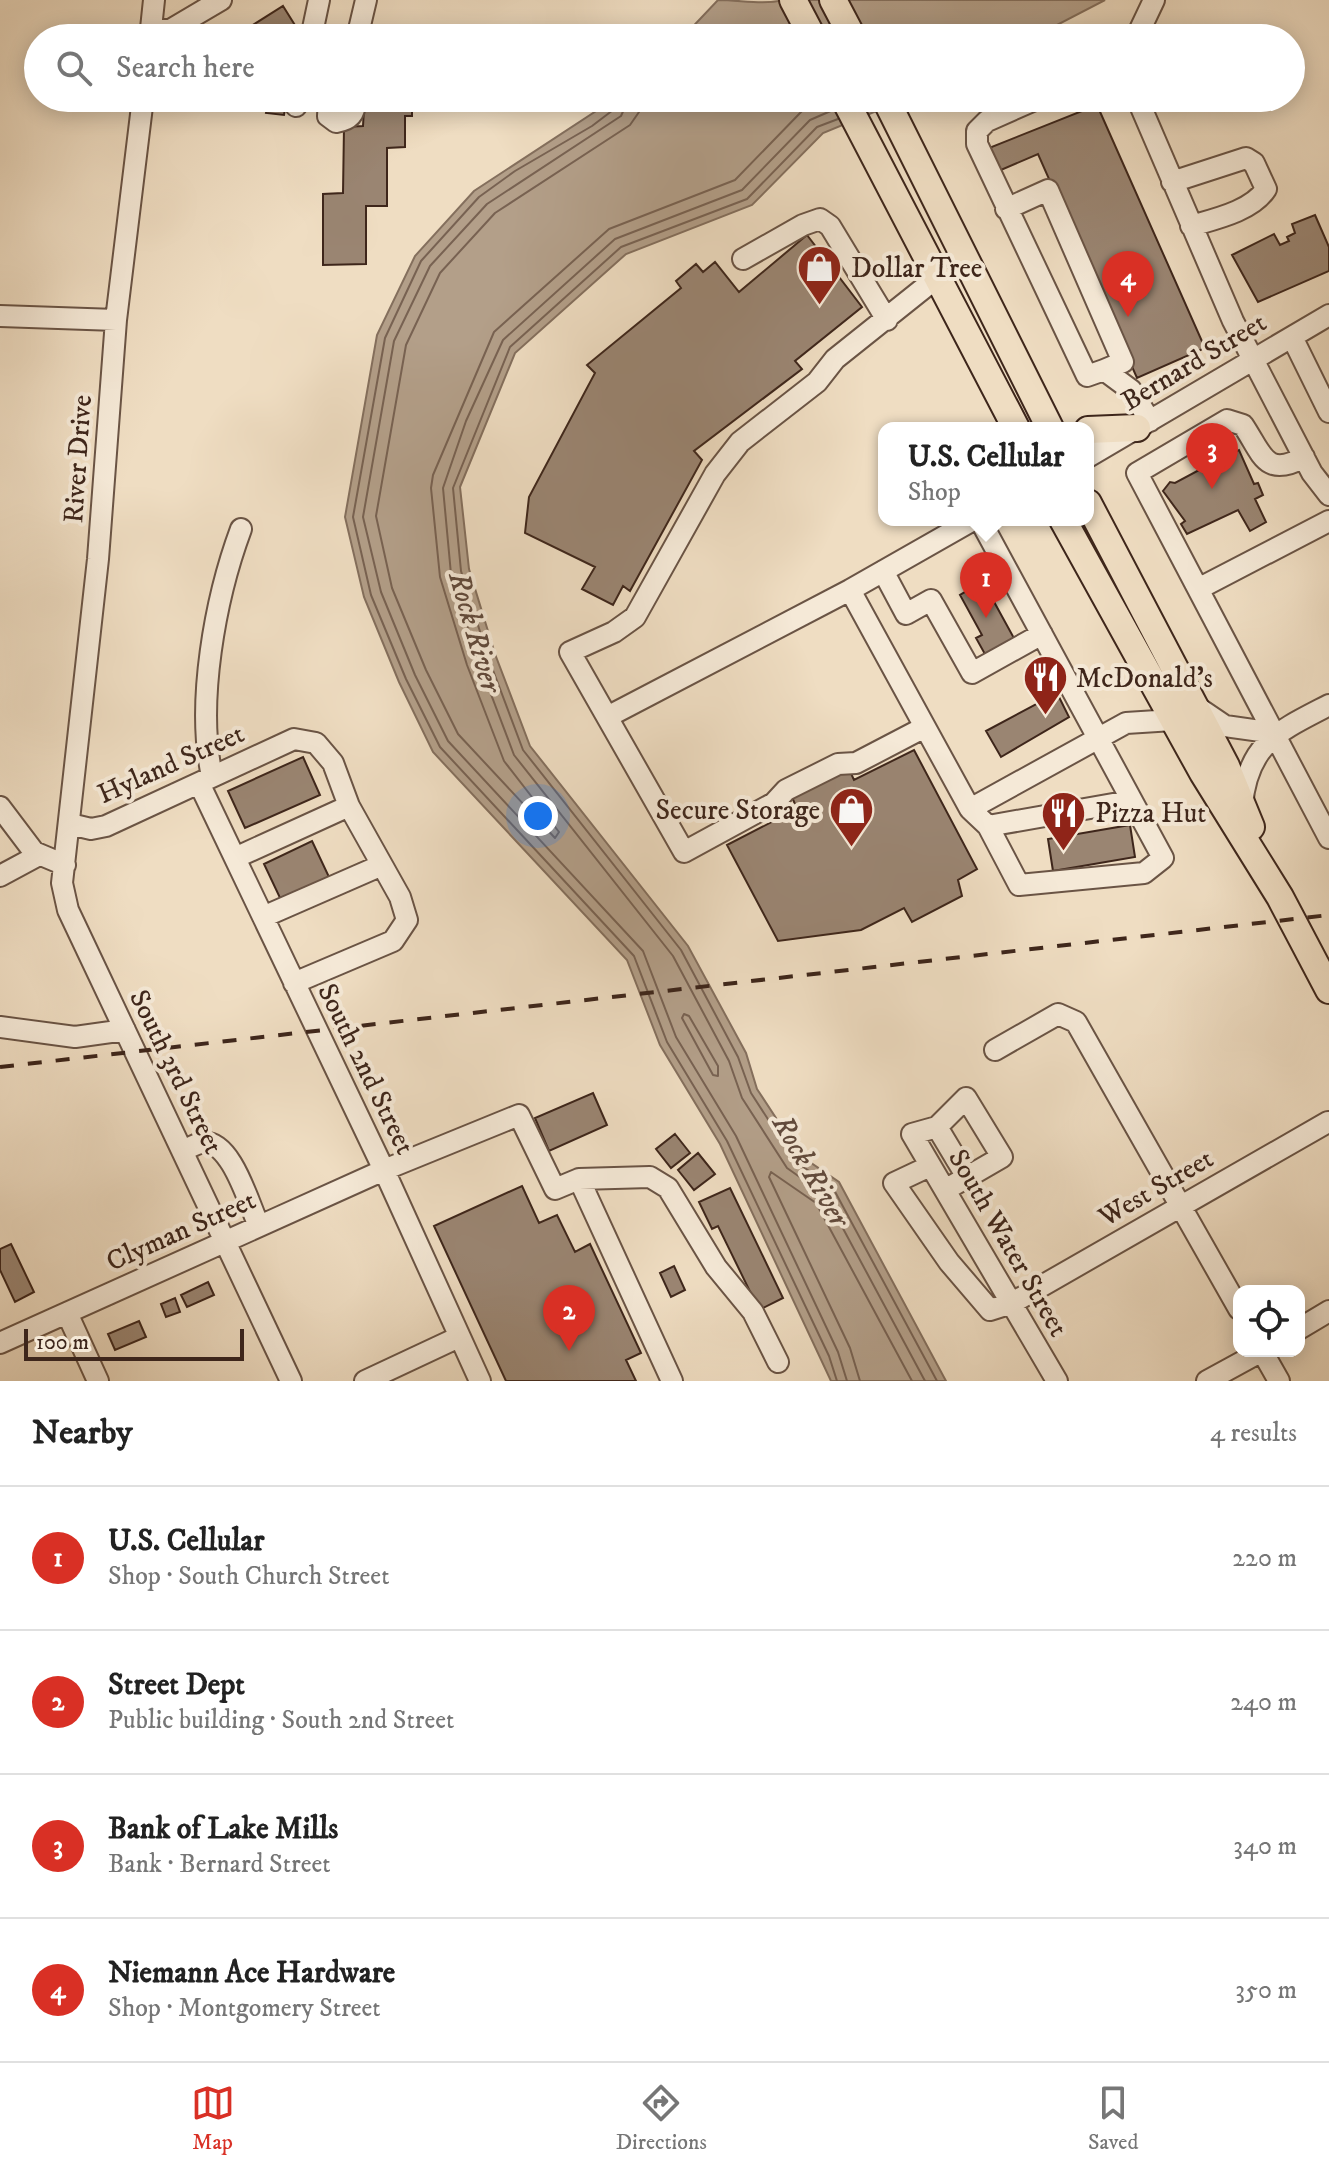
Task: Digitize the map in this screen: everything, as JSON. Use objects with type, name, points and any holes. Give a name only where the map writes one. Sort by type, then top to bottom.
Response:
[{"type":"main road","points":[[793,0],[806,24]]},
{"type":"main road","points":[[833,0],[846,24]]},
{"type":"main road","points":[[851,112],[1013,422]]},
{"type":"main road","points":[[892,112],[1047,422]]},
{"type":"main road","points":[[1094,429],[1144,424]]},
{"type":"main road","points":[[1094,516],[1183,711],[1329,990]]},
{"type":"main road","points":[[1067,526],[1242,805],[1280,897]]},
{"type":"street","points":[[151,24],[154,0]]},
{"type":"street","points":[[180,24],[221,0]]},
{"type":"street","points":[[314,24],[319,0]]},
{"type":"street","points":[[360,24],[366,0]]},
{"type":"street","points":[[1143,24],[1154,0]]},
{"type":"street","name":"River Drive","points":[[65,865],[98,559],[116,320],[141,112]]},
{"type":"street","points":[[328,112],[328,116],[336,122],[346,121],[353,112]]},
{"type":"street","points":[[1007,112],[987,121],[977,131],[977,144],[1006,209],[1105,369],[1131,390],[1144,424]]},
{"type":"street","points":[[1143,112],[1191,226],[1253,359],[1304,457],[1329,495]]},
{"type":"street","points":[[1172,182],[1246,158],[1254,163],[1266,189],[1260,198],[1223,217],[1191,226]]},
{"type":"street","points":[[1006,209],[1048,190],[1105,369]]},
{"type":"street","points":[[743,259],[803,225],[820,219],[830,226],[887,320]]},
{"type":"street","points":[[925,727],[856,763],[838,764],[786,790],[774,803],[684,852],[570,652],[614,632],[635,617],[715,474],[740,442],[817,382],[835,359],[939,276]]},
{"type":"street","name":"Bernard Street","points":[[1094,453],[1329,315]]},
{"type":"street","points":[[0,316],[116,320]]},
{"type":"street","points":[[1292,337],[1329,412]]},
{"type":"street","points":[[1304,457],[1290,465],[1273,465],[1264,460],[1243,425],[1227,420],[1137,473],[1329,838]]},
{"type":"street","points":[[1198,589],[1329,521]]},
{"type":"street","points":[[609,716],[850,590],[962,526]]},
{"type":"street","points":[[850,590],[970,809],[988,826],[1019,885],[1144,873],[1163,858],[983,526]]},
{"type":"street","name":"South 2nd Street","points":[[241,529],[231,557],[204,703],[205,780],[263,917],[384,1170],[480,1381]]},
{"type":"street","points":[[883,571],[906,614],[931,600],[972,673],[1042,634]]},
{"type":"street","points":[[1242,805],[1248,772],[1274,733],[1329,705]]},
{"type":"street","points":[[970,809],[1126,723],[1183,711],[1225,726],[1274,733]]},
{"type":"street","name":"Hyland Street","points":[[70,824],[91,829],[106,826],[294,739],[316,743],[333,763],[349,806]]},
{"type":"street","points":[[988,826],[1130,801]]},
{"type":"street","points":[[237,857],[349,806],[400,897],[407,920],[393,941],[294,983]]},
{"type":"street","points":[[0,807],[39,855],[65,865]]},
{"type":"street","points":[[0,876],[39,855]]},
{"type":"street","name":"South 3rd Street","points":[[65,865],[62,883],[68,910],[227,1240],[291,1381]]},
{"type":"street","points":[[263,917],[382,865]]},
{"type":"street","points":[[995,1050],[1058,1014],[1076,1022],[1233,1298]]},
{"type":"street","points":[[0,1027],[75,1037],[125,1030]]},
{"type":"street","points":[[945,1190],[1002,1157],[966,1098],[937,1127],[967,1177]]},
{"type":"street","name":"Clyman Street","points":[[0,1343],[384,1170],[519,1115],[555,1189],[579,1179]]},
{"type":"street","name":"West Street","points":[[1012,1303],[1328,1122]]},
{"type":"street","name":"South Water Street","points":[[937,1127],[912,1134],[1057,1381]]},
{"type":"street","points":[[183,1151],[201,1143],[219,1147],[230,1158],[259,1226]]},
{"type":"street","points":[[930,1166],[894,1183],[949,1262],[990,1310],[1012,1303]]},
{"type":"street","points":[[672,1381],[579,1179],[650,1177],[668,1188],[721,1274],[753,1312],[778,1362]]},
{"type":"street","points":[[213,1213],[244,1194]]},
{"type":"street","points":[[1305,1325],[1329,1311]]},
{"type":"street","points":[[67,1313],[98,1381]]},
{"type":"street","points":[[365,1381],[459,1337]]},
{"type":"street","points":[[1207,1381],[1251,1357]]},
{"type":"street","points":[[1265,1357],[1279,1381]]},
{"type":"water","points":[[718,0],[1105,0],[1059,24],[695,24]]},
{"type":"water","name":"Rock River","points":[[595,112],[874,112],[823,133],[752,205],[626,254],[515,353],[460,487],[469,569],[495,654],[530,746],[688,946],[746,1053],[757,1089],[801,1156],[839,1182],[946,1381],[831,1381],[720,1144],[660,1045],[627,960],[433,752],[399,682],[364,597],[345,517],[377,335],[415,256],[474,191]]},
{"type":"building","points":[[283,6],[294,24],[254,24]]},
{"type":"building","points":[[364,112],[412,112],[412,116],[405,116],[405,147],[387,148],[387,206],[366,206],[366,264],[323,265],[323,194],[343,193],[344,127],[363,126]]},
{"type":"building","points":[[1079,112],[1100,112],[1205,348],[1137,378],[1038,154],[994,173],[984,150]]},
{"type":"building","points":[[1315,215],[1329,247],[1329,271],[1258,302],[1232,255],[1274,234],[1280,245],[1289,241],[1287,237],[1295,233],[1292,224]]},
{"type":"building","points":[[807,235],[862,307],[795,361],[802,369],[694,451],[702,460],[630,591],[623,586],[613,605],[582,589],[595,567],[525,533],[529,497],[595,373],[587,365],[681,288],[676,281],[696,264],[703,272],[715,262],[739,292]]},
{"type":"building","points":[[1222,446],[1227,456],[1239,450],[1254,484],[1258,483],[1263,495],[1255,499],[1266,522],[1250,531],[1238,510],[1187,534],[1181,524],[1185,521],[1163,491],[1170,482],[1175,483],[1203,468],[1201,463],[1210,457],[1208,454]]},
{"type":"building","points":[[979,584],[987,599],[993,600],[1015,640],[986,656],[976,638],[982,635],[960,595]]},
{"type":"building","points":[[1057,693],[1069,717],[1001,757],[986,731]]},
{"type":"building","points":[[914,750],[977,869],[958,880],[962,896],[912,922],[904,908],[861,930],[778,941],[727,845],[797,809],[792,797],[848,767],[854,780]]},
{"type":"building","points":[[303,757],[320,795],[245,828],[228,791]]},
{"type":"building","points":[[1130,825],[1135,857],[1053,871],[1048,839]]},
{"type":"building","points":[[312,841],[329,877],[281,900],[264,864]]},
{"type":"building","points":[[593,1093],[607,1125],[549,1151],[535,1118]]},
{"type":"building","points":[[675,1134],[690,1153],[671,1168],[656,1149]]},
{"type":"building","points":[[698,1153],[715,1174],[694,1190],[678,1170]]},
{"type":"building","points":[[522,1186],[539,1223],[557,1215],[575,1252],[590,1244],[641,1353],[626,1360],[636,1381],[506,1381],[434,1226]]},
{"type":"building","points":[[730,1188],[783,1298],[759,1310],[718,1226],[712,1229],[699,1202]]},
{"type":"building","points":[[11,1244],[34,1292],[15,1302],[0,1270],[0,1249]]},
{"type":"building","points":[[674,1266],[685,1290],[671,1297],[660,1273]]},
{"type":"building","points":[[208,1282],[214,1295],[187,1307],[181,1295]]},
{"type":"building","points":[[175,1298],[180,1312],[166,1317],[161,1304]]},
{"type":"building","points":[[139,1321],[146,1337],[115,1350],[108,1334]]},
{"type":"railway","points":[[0,1067],[1329,915]]},
{"type":"place","name":"Dollar Tree","points":[[820,307]]},
{"type":"place","name":"Niemann Ace Hardware","points":[[1128,317]]},
{"type":"place","name":"Bank of Lake Mills","points":[[1212,489]]},
{"type":"place","name":"U.S. Cellular","points":[[986,618]]},
{"type":"place","name":"McDonald's","points":[[1045,717]]},
{"type":"place","name":"Secure Storage","points":[[851,849]]},
{"type":"place","name":"Pizza Hut","points":[[1064,852]]},
{"type":"place","name":"Street Dept","points":[[569,1351]]}]
